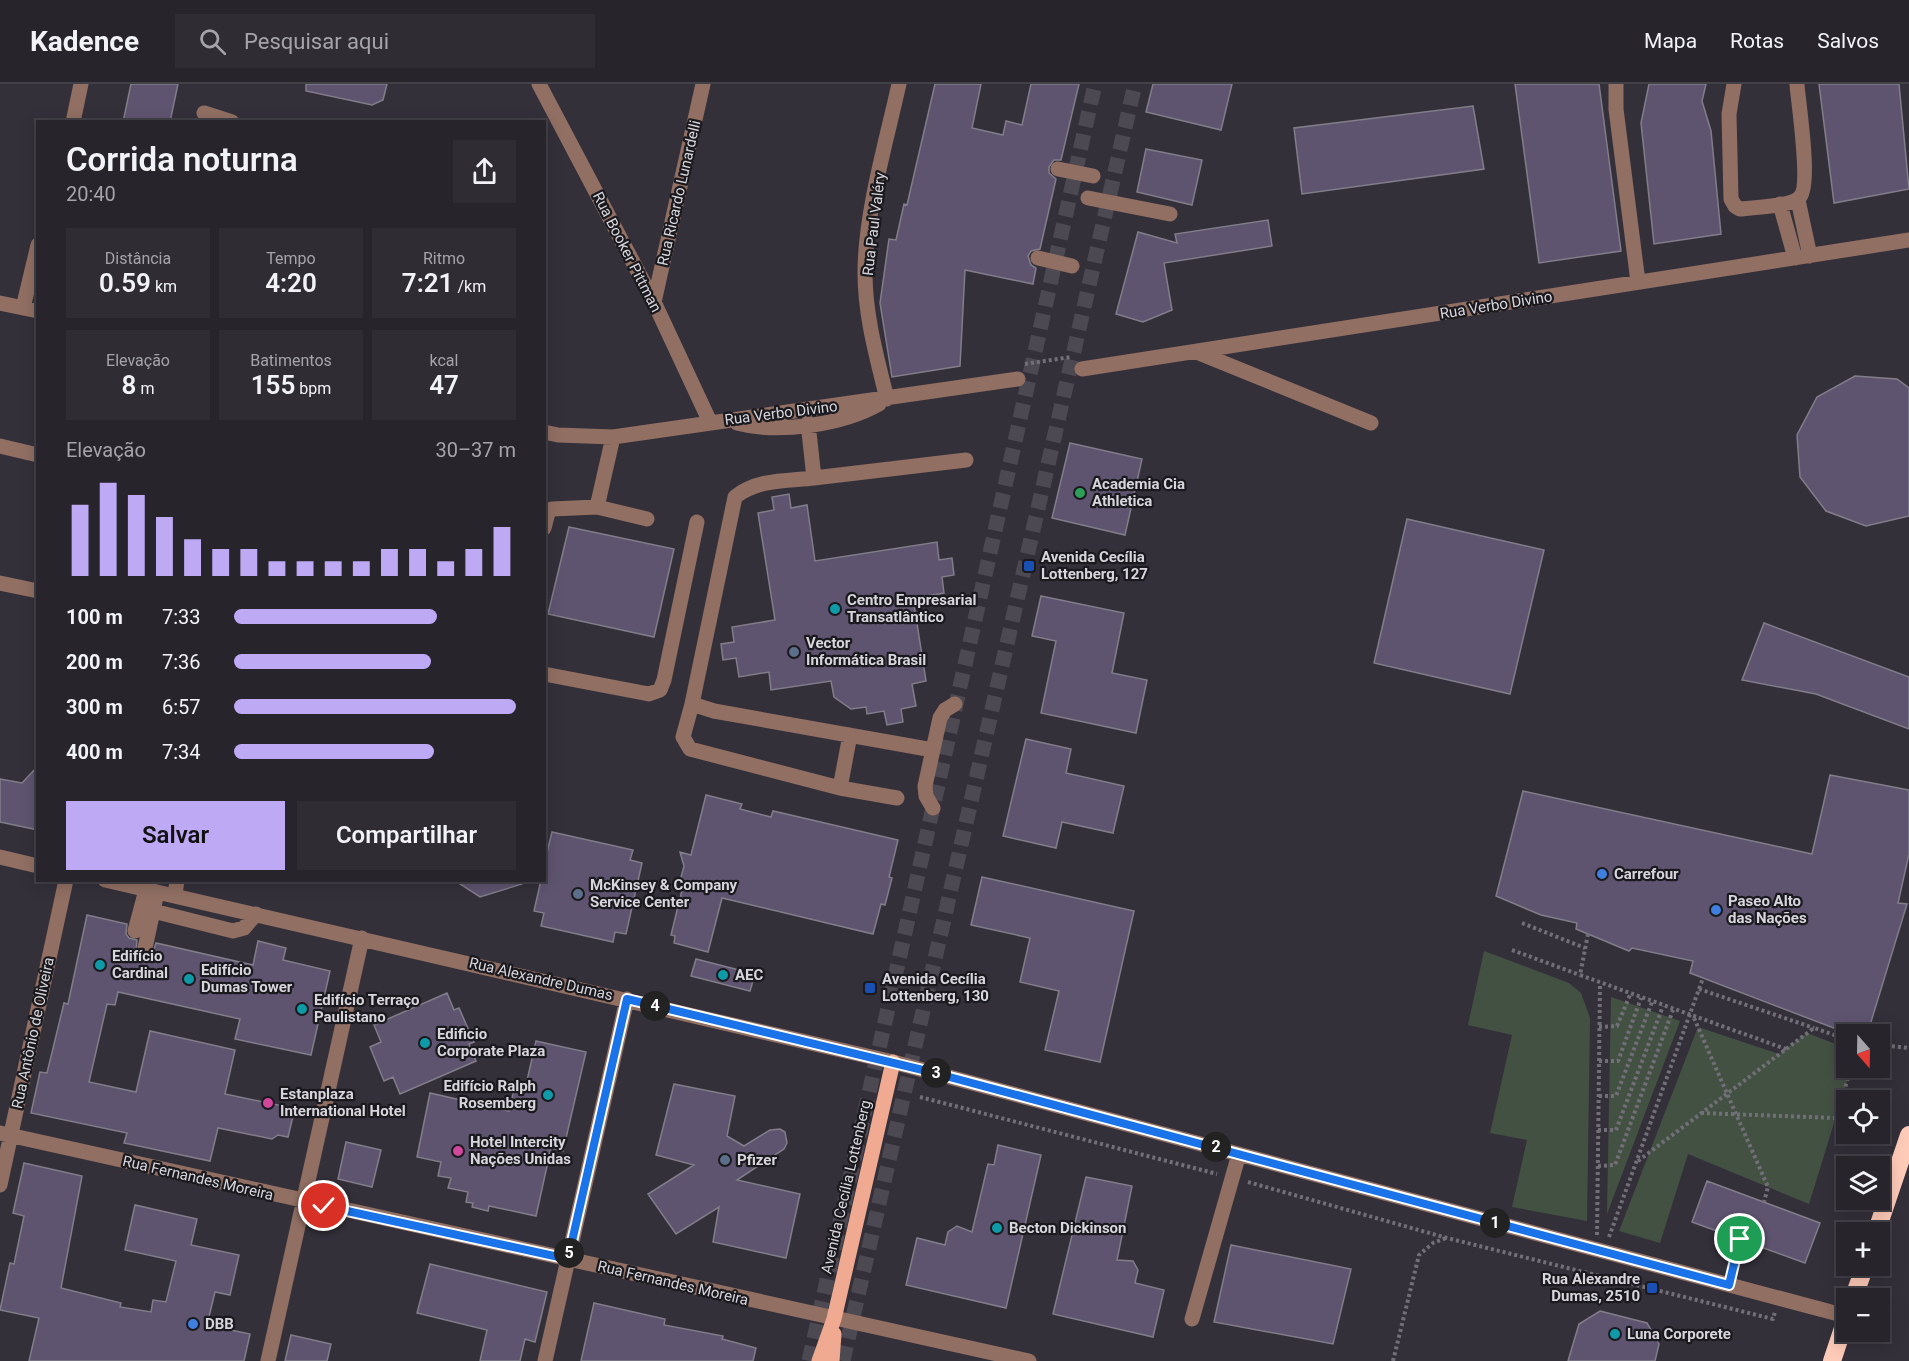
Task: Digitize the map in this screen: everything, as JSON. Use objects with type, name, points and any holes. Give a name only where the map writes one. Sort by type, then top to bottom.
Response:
[{"type":"highway","points":[[1880,1222],[1909,1135]]},
{"type":"highway","points":[[1832,1361],[1838,1342]]},
{"type":"main road","name":"Avenida Cecília Lottenberg","points":[[819,1361],[834,1319],[893,1062]]},
{"type":"main road","name":"Avenida Cecília Lottenberg","points":[[832,1361],[834,1319]]},
{"type":"street","points":[[73,120],[81,84]]},
{"type":"street","name":"Rua Booker Pittman","points":[[539,84],[654,302],[710,422]]},
{"type":"street","name":"Rua Ricardo Lunardelli","points":[[654,302],[703,84]]},
{"type":"street","name":"Rua Paul Valéry","points":[[887,399],[869,319],[865,272],[874,199],[899,84]]},
{"type":"street","points":[[1616,84],[1616,109],[1638,282]]},
{"type":"street","points":[[1734,84],[1729,114],[1732,203],[1740,209],[1798,200]]},
{"type":"street","points":[[1797,84],[1805,179],[1803,192],[1798,200],[1802,257]]},
{"type":"street","points":[[204,113],[226,120]]},
{"type":"street","points":[[1058,169],[1093,176]]},
{"type":"street","points":[[1088,198],[1170,213]]},
{"type":"street","points":[[1780,204],[1802,257]]},
{"type":"street","name":"Rua Verbo Divino","points":[[1082,369],[1198,353],[1909,240]]},
{"type":"street","points":[[1038,258],[1072,266]]},
{"type":"street","points":[[0,303],[30,310],[36,261]]},
{"type":"street","points":[[1198,353],[1371,423]]},
{"type":"street","name":"Rua Verbo Divino","points":[[546,432],[614,437],[1014,379]]},
{"type":"street","points":[[728,420],[770,429],[851,417],[887,399]]},
{"type":"street","points":[[808,423],[814,478]]},
{"type":"street","points":[[597,507],[614,437]]},
{"type":"street","points":[[0,447],[36,455]]},
{"type":"street","points":[[897,798],[840,788],[690,749],[683,737],[692,704],[735,497],[747,487],[759,484],[966,460]]},
{"type":"street","points":[[546,520],[552,509],[597,507],[647,519]]},
{"type":"street","points":[[546,674],[649,694],[660,690],[697,522]]},
{"type":"street","points":[[0,583],[36,591]]},
{"type":"street","points":[[692,704],[714,711],[933,750]]},
{"type":"street","points":[[933,808],[926,796],[925,786],[940,718],[945,710],[955,704]]},
{"type":"street","points":[[840,788],[850,735]]},
{"type":"street","points":[[0,857],[36,866]]},
{"type":"street","name":"Rua Antônio de Oliveira","points":[[0,1185],[5,1134],[66,882]]},
{"type":"street","name":"Rua Alexandre Dumas","points":[[113,882],[151,891],[176,888],[256,914],[893,1062],[1604,1249],[1836,1314]]},
{"type":"street","points":[[145,948],[153,911],[151,891]]},
{"type":"street","points":[[135,931],[151,891]]},
{"type":"street","points":[[153,911],[162,916],[233,931],[244,928],[256,914]]},
{"type":"street","points":[[268,1361],[362,938]]},
{"type":"street","points":[[545,1361],[627,999]]},
{"type":"street","name":"Rua Fernandes Moreira","points":[[5,1134],[1029,1361]]},
{"type":"street","points":[[1192,1319],[1239,1154]]},
{"type":"path","points":[[1014,379],[1023,364],[1093,354],[1100,367]]},
{"type":"path","points":[[1522,923],[1585,948]]},
{"type":"path","points":[[1580,975],[1588,934]]},
{"type":"path","points":[[1512,950],[1630,995],[1786,1049]]},
{"type":"path","points":[[1604,1249],[1693,1017],[1703,978]]},
{"type":"path","points":[[1597,1224],[1600,984]]},
{"type":"path","points":[[1699,989],[1836,1036]]},
{"type":"path","points":[[1599,1027],[1617,1026],[1630,995]]},
{"type":"path","points":[[1599,1061],[1618,1061],[1641,998]]},
{"type":"path","points":[[1599,1096],[1616,1096],[1652,1002]]},
{"type":"path","points":[[1598,1130],[1616,1130],[1663,1006]]},
{"type":"path","points":[[1598,1166],[1615,1165],[1673,1010]]},
{"type":"path","points":[[1693,1017],[1768,1187],[1764,1202]]},
{"type":"path","points":[[1637,1161],[1814,1028]]},
{"type":"path","points":[[1890,1046],[1909,1048]]},
{"type":"path","points":[[1701,1113],[1836,1118],[1848,1078]]},
{"type":"path","points":[[920,1096],[1233,1178],[1446,1238],[1773,1319],[1778,1298]]},
{"type":"path","points":[[1393,1361],[1419,1255],[1434,1243],[1446,1238]]},
{"type":"path","points":[[1729,1285],[1740,1239]]},
{"type":"green space","points":[[1484,951],[1569,983],[1581,993],[1590,1018],[1587,1221],[1512,1207],[1527,1140],[1490,1133],[1512,1035],[1468,1025]]},
{"type":"green space","points":[[1611,997],[1680,1021],[1607,1214]]},
{"type":"green space","points":[[1698,1027],[1779,1054],[1807,1033],[1836,1044],[1836,1078],[1848,1078],[1844,1090],[1836,1090],[1836,1117],[1809,1204],[1688,1154],[1660,1243],[1619,1231]]},
{"type":"building","points":[[131,84],[178,84],[170,120],[123,120]]},
{"type":"building","points":[[306,84],[387,84],[383,100],[372,105],[306,91]]},
{"type":"building","points":[[935,84],[981,84],[972,128],[1003,135],[1006,121],[1022,125],[1031,84],[1079,84],[1061,160],[1054,160],[1049,167],[1049,173],[1056,179],[1040,249],[1031,251],[1028,256],[1031,265],[1036,268],[1033,284],[965,270],[960,366],[892,377],[880,303],[889,239],[896,240],[904,204],[907,205]]},
{"type":"building","points":[[1153,84],[1232,84],[1221,130],[1146,112]]},
{"type":"building","points":[[1515,84],[1599,84],[1621,251],[1539,263]]},
{"type":"building","points":[[1649,84],[1706,84],[1702,101],[1711,131],[1721,234],[1654,244],[1641,123]]},
{"type":"building","points":[[1819,84],[1899,84],[1909,189],[1834,203]]},
{"type":"building","points":[[1473,106],[1484,169],[1302,194],[1294,128]]},
{"type":"building","points":[[1146,149],[1202,160],[1192,205],[1137,192]]},
{"type":"building","points":[[1268,220],[1272,246],[1164,263],[1172,310],[1143,322],[1116,314],[1138,232],[1177,243],[1175,234]]},
{"type":"building","points":[[1855,376],[1897,379],[1909,388],[1909,516],[1866,526],[1826,511],[1800,477],[1797,435],[1817,397]]},
{"type":"building","points":[[1070,443],[1142,459],[1125,535],[1052,518]]},
{"type":"building","name":"Centro Empresarial Transatlântico","points":[[789,494],[791,508],[807,505],[815,561],[937,542],[939,560],[952,558],[954,575],[942,577],[944,593],[913,598],[926,681],[912,684],[916,706],[901,709],[903,722],[887,725],[884,711],[867,714],[866,707],[851,709],[834,697],[831,681],[771,690],[769,672],[739,677],[736,658],[723,660],[721,644],[734,642],[732,627],[775,620],[758,513],[774,510],[772,497]]},
{"type":"building","points":[[1407,519],[1544,550],[1510,694],[1374,663]]},
{"type":"building","points":[[569,527],[674,549],[654,637],[548,614]]},
{"type":"building","points":[[1041,596],[1124,613],[1112,673],[1147,680],[1136,733],[1041,713],[1056,641],[1032,636]]},
{"type":"building","points":[[1764,623],[1909,677],[1909,729],[1816,694],[1742,680]]},
{"type":"building","points":[[1026,739],[1071,749],[1066,773],[1124,786],[1113,833],[1062,822],[1056,848],[1003,836]]},
{"type":"building","points":[[36,768],[36,830],[0,822],[0,779],[22,783]]},
{"type":"building","name":"Paseo Alto das Nações","points":[[1830,775],[1909,790],[1909,854],[1898,903],[1907,904],[1870,1024],[1836,1024],[1836,1029],[1690,973],[1693,961],[1632,948],[1629,951],[1576,929],[1577,923],[1541,915],[1496,896],[1523,791],[1812,854]]},
{"type":"building","points":[[706,795],[742,804],[740,809],[771,817],[773,811],[898,840],[885,905],[881,904],[873,934],[722,898],[708,952],[674,943],[675,936],[671,935],[684,882],[680,881],[684,866],[680,852],[691,855]]},
{"type":"building","points":[[552,832],[633,850],[630,860],[642,863],[626,934],[615,932],[613,942],[541,926],[544,913],[534,911],[541,882],[546,882],[546,857]]},
{"type":"building","points":[[982,877],[1134,911],[1100,1062],[1045,1050],[1059,991],[1020,982],[1030,938],[971,925]]},
{"type":"building","points":[[457,882],[522,882],[522,884],[480,897]]},
{"type":"building","points":[[87,915],[127,924],[126,934],[129,938],[137,940],[136,952],[142,957],[152,955],[156,943],[253,965],[258,941],[286,948],[283,960],[330,971],[311,1055],[235,1039],[240,1019],[118,992],[115,1005],[107,1004],[89,1082],[136,1092],[150,1031],[235,1050],[225,1094],[283,1106],[282,1109],[294,1112],[288,1137],[278,1135],[272,1139],[218,1128],[210,1161],[124,1143],[127,1133],[31,1113],[40,1072],[47,1073],[64,1003],[68,1004]]},
{"type":"building","points":[[696,959],[755,974],[750,991],[691,976]]},
{"type":"building","name":"Edificio Corporate Plaza","points":[[447,993],[454,1010],[459,1008],[474,1042],[469,1044],[476,1061],[400,1094],[393,1077],[384,1081],[370,1047],[381,1042],[374,1025]]},
{"type":"building","points":[[536,1041],[586,1052],[563,1151],[551,1148],[536,1216],[489,1206],[488,1211],[472,1207],[473,1203],[466,1202],[468,1192],[448,1188],[451,1178],[438,1176],[441,1162],[417,1157],[430,1093],[509,1111],[516,1082],[526,1085]]},
{"type":"building","points":[[674,1084],[735,1096],[727,1136],[744,1146],[770,1130],[780,1129],[785,1132],[787,1143],[784,1149],[737,1180],[800,1194],[786,1258],[713,1242],[719,1207],[676,1234],[648,1194],[694,1165],[656,1155]]},
{"type":"building","points":[[346,1142],[381,1150],[372,1187],[338,1179]]},
{"type":"building","name":"Becton Dickinson","points":[[998,1145],[1041,1155],[1006,1308],[906,1285],[917,1238],[945,1245],[948,1232],[957,1226],[972,1232],[988,1164],[994,1165]]},
{"type":"building","points":[[24,1163],[82,1176],[61,1288],[121,1303],[120,1307],[151,1312],[153,1300],[166,1302],[176,1261],[125,1250],[135,1205],[197,1219],[191,1245],[239,1255],[230,1295],[215,1292],[207,1325],[250,1334],[244,1361],[29,1361],[39,1318],[0,1310],[10,1263],[14,1264],[24,1216],[13,1213]]},
{"type":"building","name":"Becton Dickinson","points":[[1086,1177],[1132,1186],[1117,1260],[1133,1261],[1138,1270],[1135,1283],[1164,1290],[1153,1337],[1053,1314]]},
{"type":"building","points":[[1707,1181],[1820,1223],[1805,1263],[1692,1222]]},
{"type":"building","points":[[1231,1245],[1351,1269],[1333,1344],[1214,1322]]},
{"type":"building","points":[[430,1264],[547,1292],[535,1342],[525,1339],[520,1361],[480,1361],[487,1330],[417,1313]]},
{"type":"building","points":[[594,1303],[665,1319],[664,1325],[723,1336],[722,1339],[756,1348],[753,1361],[581,1361]]},
{"type":"building","name":"Luna Corporete","points":[[1600,1311],[1647,1323],[1659,1344],[1655,1361],[1568,1361],[1579,1324]]},
{"type":"building","points":[[291,1335],[331,1344],[327,1361],[285,1361]]},
{"type":"tunnel","points":[[809,1361],[1095,84]]},
{"type":"tunnel","points":[[843,1361],[1135,84]]},
{"type":"place","name":"Academia Cia Athletica","points":[[1080,493]]},
{"type":"place","name":"Avenida Cecília Lottenberg, 127","points":[[1029,566]]},
{"type":"place","name":"Centro Empresarial Transatlântico","points":[[835,609]]},
{"type":"place","name":"Vector Informática Brasil","points":[[794,652]]},
{"type":"place","name":"Carrefour","points":[[1602,874]]},
{"type":"place","name":"McKinsey & Company Service Center","points":[[578,894]]},
{"type":"place","name":"Paseo Alto das Nações","points":[[1716,910]]},
{"type":"place","name":"Edifício Cardinal","points":[[100,965]]},
{"type":"place","name":"AEC","points":[[723,975]]},
{"type":"place","name":"Edifício Dumas Tower","points":[[189,979]]},
{"type":"place","name":"Avenida Cecília Lottenberg, 130","points":[[870,988]]},
{"type":"place","name":"Edifício Terraço Paulistano","points":[[302,1009]]},
{"type":"place","name":"Edificio Corporate Plaza","points":[[425,1043]]},
{"type":"place","name":"Edifício Ralph Rosemberg","points":[[548,1095]]},
{"type":"place","name":"Estanplaza International Hotel","points":[[268,1103]]},
{"type":"place","name":"Hotel Intercity Nações Unidas","points":[[458,1151]]},
{"type":"place","name":"Pfizer","points":[[725,1160]]},
{"type":"place","name":"Becton Dickinson","points":[[997,1228]]},
{"type":"place","name":"Rua Alexandre Dumas, 2510","points":[[1652,1288]]},
{"type":"place","name":"DBB","points":[[193,1324]]},
{"type":"place","name":"Luna Corporete","points":[[1615,1334]]},
{"type":"route","points":[[324,1206],[568,1259],[627,999],[745,1029],[893,1062],[1604,1249],[1729,1285],[1740,1239]]}]
